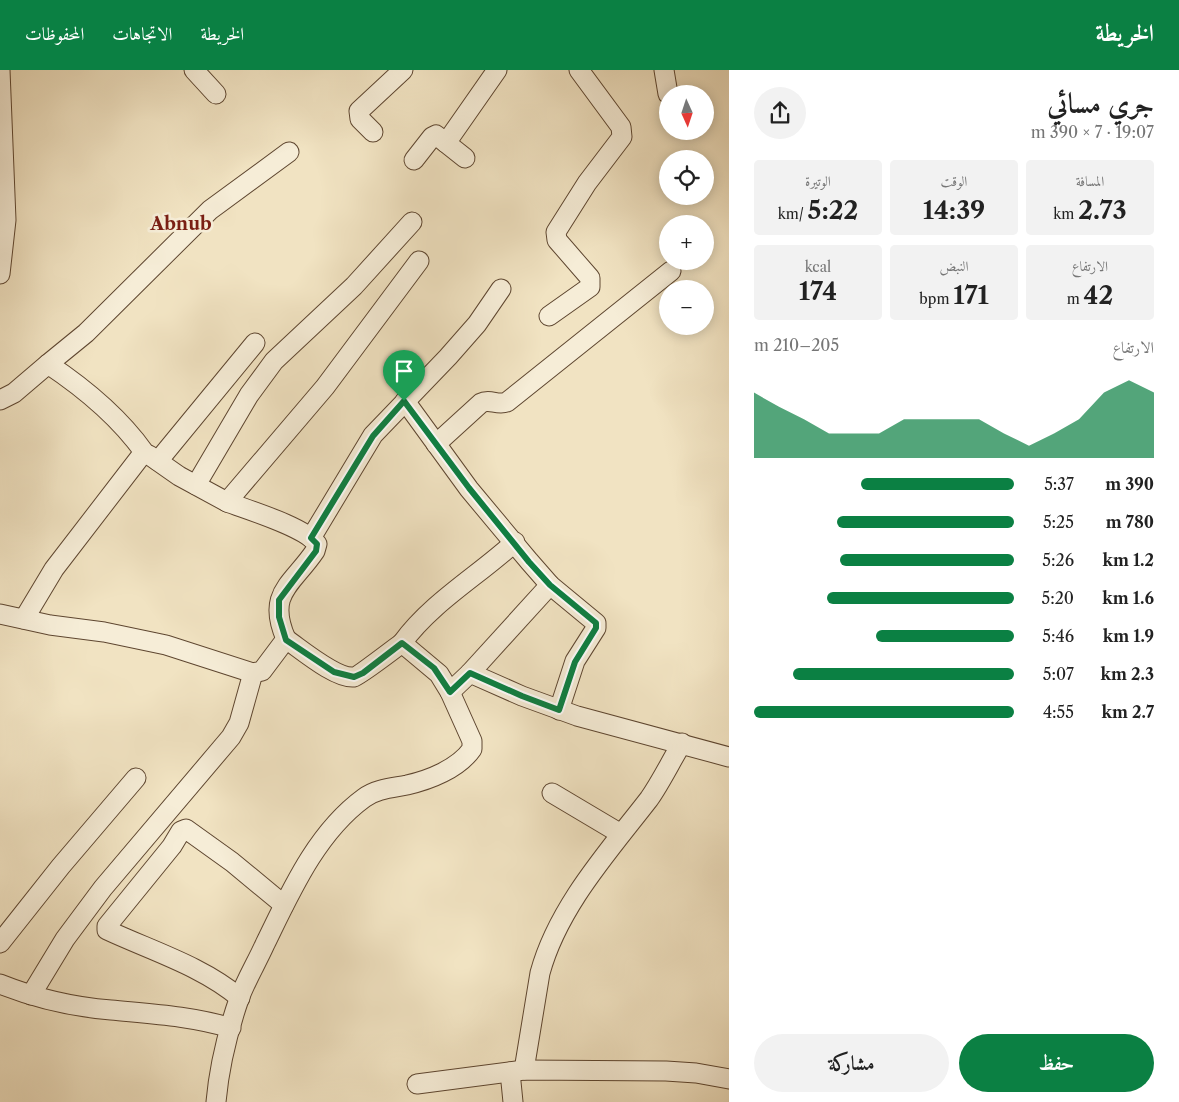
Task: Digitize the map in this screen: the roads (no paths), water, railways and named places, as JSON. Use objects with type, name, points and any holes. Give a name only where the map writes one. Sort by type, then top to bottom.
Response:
[{"type":"street","points":[[0,70],[6,220],[0,274]]},
{"type":"street","points":[[194,70],[216,94]]},
{"type":"street","points":[[373,132],[360,119],[359,111],[403,70]]},
{"type":"street","points":[[446,143],[497,70]]},
{"type":"street","points":[[549,316],[590,287],[590,278],[557,240],[556,232],[587,183],[622,137],[621,127],[579,70]]},
{"type":"street","points":[[664,70],[666,85]]},
{"type":"street","points":[[414,160],[434,135],[438,135],[465,158]]},
{"type":"street","points":[[0,400],[14,393],[86,334],[210,210],[289,152]]},
{"type":"street","points":[[196,485],[249,395],[274,361],[344,296],[412,222]]},
{"type":"street","points":[[227,502],[325,387],[419,261]]},
{"type":"street","points":[[436,444],[480,403],[488,400],[499,404],[507,402],[670,270]]},
{"type":"street","points":[[311,538],[373,436],[471,330],[502,289]]},
{"type":"street","points":[[24,619],[54,569],[151,456],[255,343]]},
{"type":"street","points":[[48,364],[103,407],[151,456],[196,485],[227,502],[279,522],[311,538],[317,544],[316,551],[279,600],[279,617],[286,640],[334,672],[354,677],[363,673],[402,643],[453,592],[515,542]]},
{"type":"street","points":[[404,401],[469,488],[550,585],[596,625],[575,662],[559,710]]},
{"type":"street","points":[[450,692],[470,673],[550,585]]},
{"type":"street","points":[[0,614],[166,645],[253,673],[262,671],[286,640]]},
{"type":"street","points":[[216,1102],[218,1081],[240,998],[284,905],[318,846],[332,827],[364,797],[375,792],[429,778],[458,762],[469,753],[472,741],[450,692],[434,668],[402,643]]},
{"type":"street","points":[[32,995],[60,946],[103,888],[231,737],[239,723],[253,673]]},
{"type":"street","points":[[470,673],[559,710],[682,743],[729,758]]},
{"type":"street","points":[[513,1102],[517,1071],[544,958],[560,925],[586,882],[650,798],[682,743]]},
{"type":"street","points":[[0,943],[61,866],[136,778]]},
{"type":"street","points":[[552,793],[621,834]]},
{"type":"street","points":[[240,998],[208,976],[107,930],[107,926],[172,846],[181,831],[186,829],[232,862],[284,905]]},
{"type":"street","points":[[0,984],[32,995],[111,1010],[185,1016],[231,1028]]},
{"type":"street","points":[[417,1084],[517,1071],[666,1071],[696,1073],[729,1079]]},
{"type":"district","name":"Abnub","points":[[181,224]]}]
